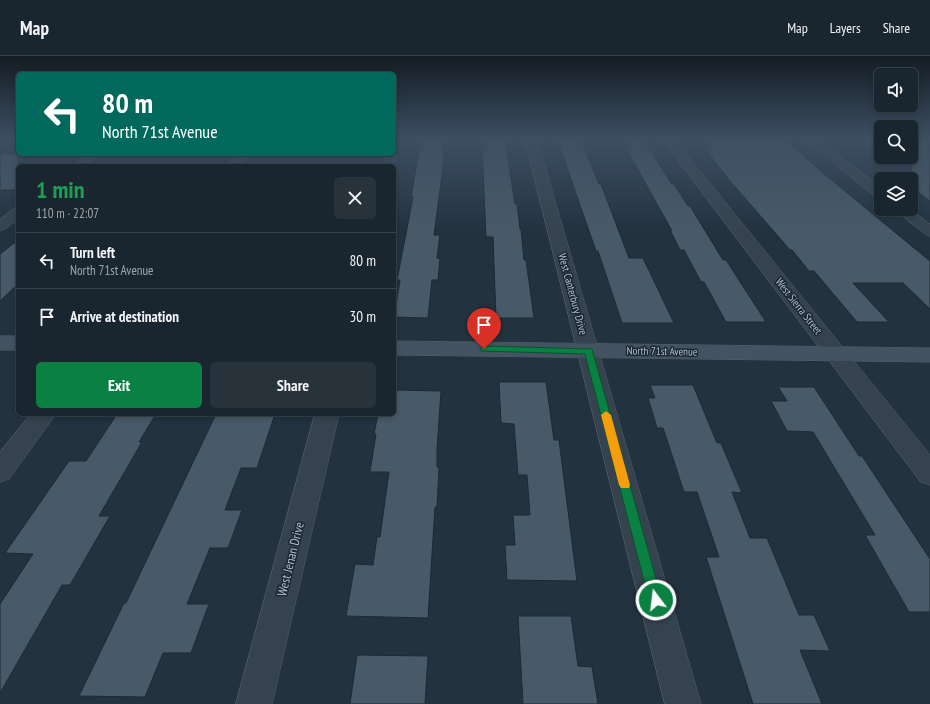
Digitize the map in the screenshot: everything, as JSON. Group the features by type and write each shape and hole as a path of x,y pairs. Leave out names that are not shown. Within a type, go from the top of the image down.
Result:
{"street":[{"name":"West Canterbury Drive","path":"539,169 683,704"},
{"name":"West Sierra Street","path":"692,169 930,474"},
{"path":"849,169 874,189"},
{"path":"0,226 16,214"},
{"path":"910,216 930,231"},
{"path":"0,343 16,343"},
{"name":"North 71st Avenue","path":"396,348 930,355"},
{"path":"0,471 42,416"},
{"name":"West Jenan Drive","path":"254,704 326,416"}],"building":[{"path":"0,169 16,169 16,190 0,190"},
{"path":"416,169 443,169 434,235 440,235 437,258 440,259 438,280 432,280 428,318 396,317 396,305 400,280 397,280 413,197 411,197"},
{"path":"483,169 510,169 515,204 517,204 524,260 526,260 534,318 496,318 493,237 486,237"},
{"path":"568,169 593,169 599,184 601,184 629,258 643,258 674,323 622,323 598,251 596,251"},
{"path":"638,169 662,169 688,206 690,206 723,260 726,260 766,322 726,322 704,282 701,282 684,250 680,250 670,230 672,231"},
{"path":"721,169 819,169 930,261 930,309 903,283 853,283 889,322 857,322 814,271 809,271 792,250 790,250"},
{"path":"911,169 930,169 930,201 918,192 918,172 911,172"},
{"path":"16,242 16,286 0,301 0,254"},
{"path":"499,382 546,382 554,440 559,440 577,581 507,580 505,545 515,545 513,515 530,515 527,475 518,475 514,424 501,423"},
{"path":"650,385 693,385 717,443 721,443 742,493 732,492 750,538 767,538 799,615 814,615 830,651 800,650 822,704 753,704 706,557 719,557 697,492 684,492 663,428 657,428 648,398 655,398"},
{"path":"778,387 814,387 859,456 862,456 930,559 930,612 909,612 865,535 875,535 813,432 787,431 771,401 787,401"},
{"path":"397,390 441,391 437,449 437,467 439,467 437,507 435,507 428,618 346,616 355,564 373,565 377,537 380,537 389,472 370,472 376,434 374,434 378,416 396,416"},
{"path":"116,416 155,416 139,442 142,442 99,516 110,516 70,585 62,585 0,693 0,604 33,554 5,553 69,461 86,461"},
{"path":"215,416 274,416 257,468 241,468 225,510 242,510 228,548 210,548 187,604 209,604 191,653 163,653 145,697 79,696 124,603 126,603"},
{"path":"518,616 571,616 578,666 592,667 598,704 523,704"},
{"path":"357,655 428,656 425,704 350,704"}],"slow traffic":[{"path":"606,415 625,485"}],"route":[{"path":"484,349 589,351 656,600"}]}
